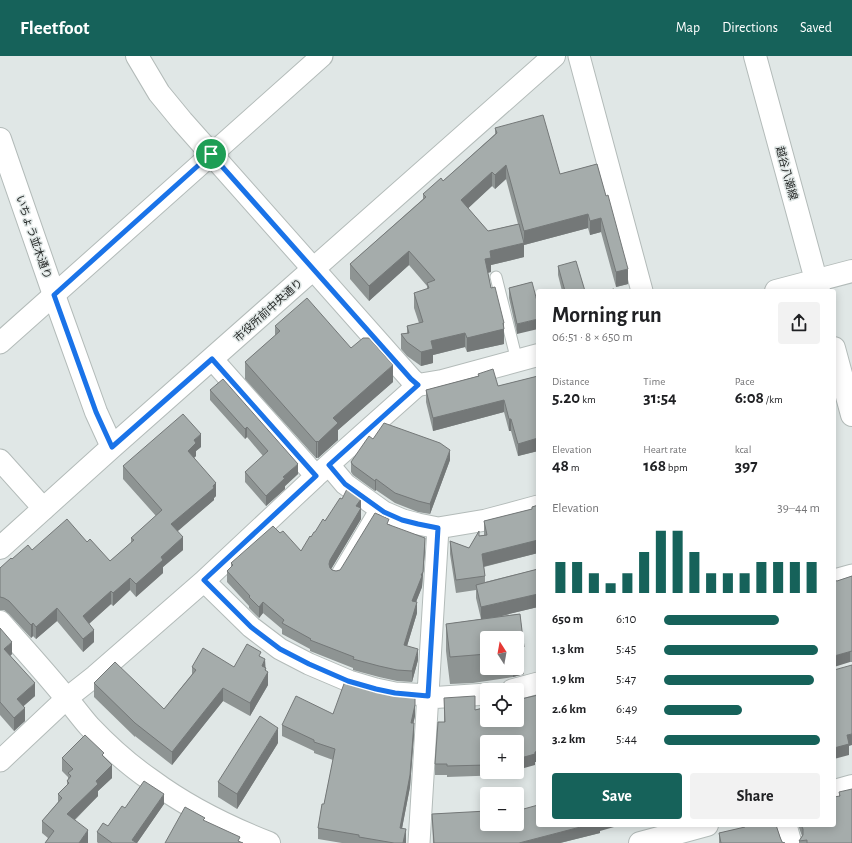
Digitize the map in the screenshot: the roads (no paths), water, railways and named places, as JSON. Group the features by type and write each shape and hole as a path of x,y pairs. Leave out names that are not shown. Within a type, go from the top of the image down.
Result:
{"street":[{"path":"137,56 159,93 182,121 411,379 418,385"},
{"name":"市役所前中央通り","path":"0,548 554,56"},
{"path":"579,56 641,289"},
{"name":"越谷八潮線","path":"755,56 817,286"},
{"path":"0,343 317,57"},
{"name":"いちょう並木通り","path":"0,138 96,412 112,447"},
{"path":"792,289 817,286 852,271"},
{"path":"836,355 852,415"},
{"path":"0,761 67,698 95,676 204,580 322,470 418,385 442,381 536,356"},
{"path":"212,359 322,470 345,484 384,512 402,520 438,528 486,520 536,507"},
{"path":"0,460 44,509"},
{"path":"419,843 438,528"},
{"path":"836,579 852,575"},
{"path":"204,580 251,627 280,649 309,664 348,681 395,693 428,697 480,694"},
{"path":"0,622 67,698 88,725 120,755 150,780 174,796 213,818 245,834 269,843"},
{"path":"524,687 536,684"},
{"path":"836,790 852,786"},
{"path":"640,843 700,827"},
{"path":"787,827 791,843"}],"lane":[{"path":"496,277 517,361"},
{"path":"336,575 377,506"}]}
